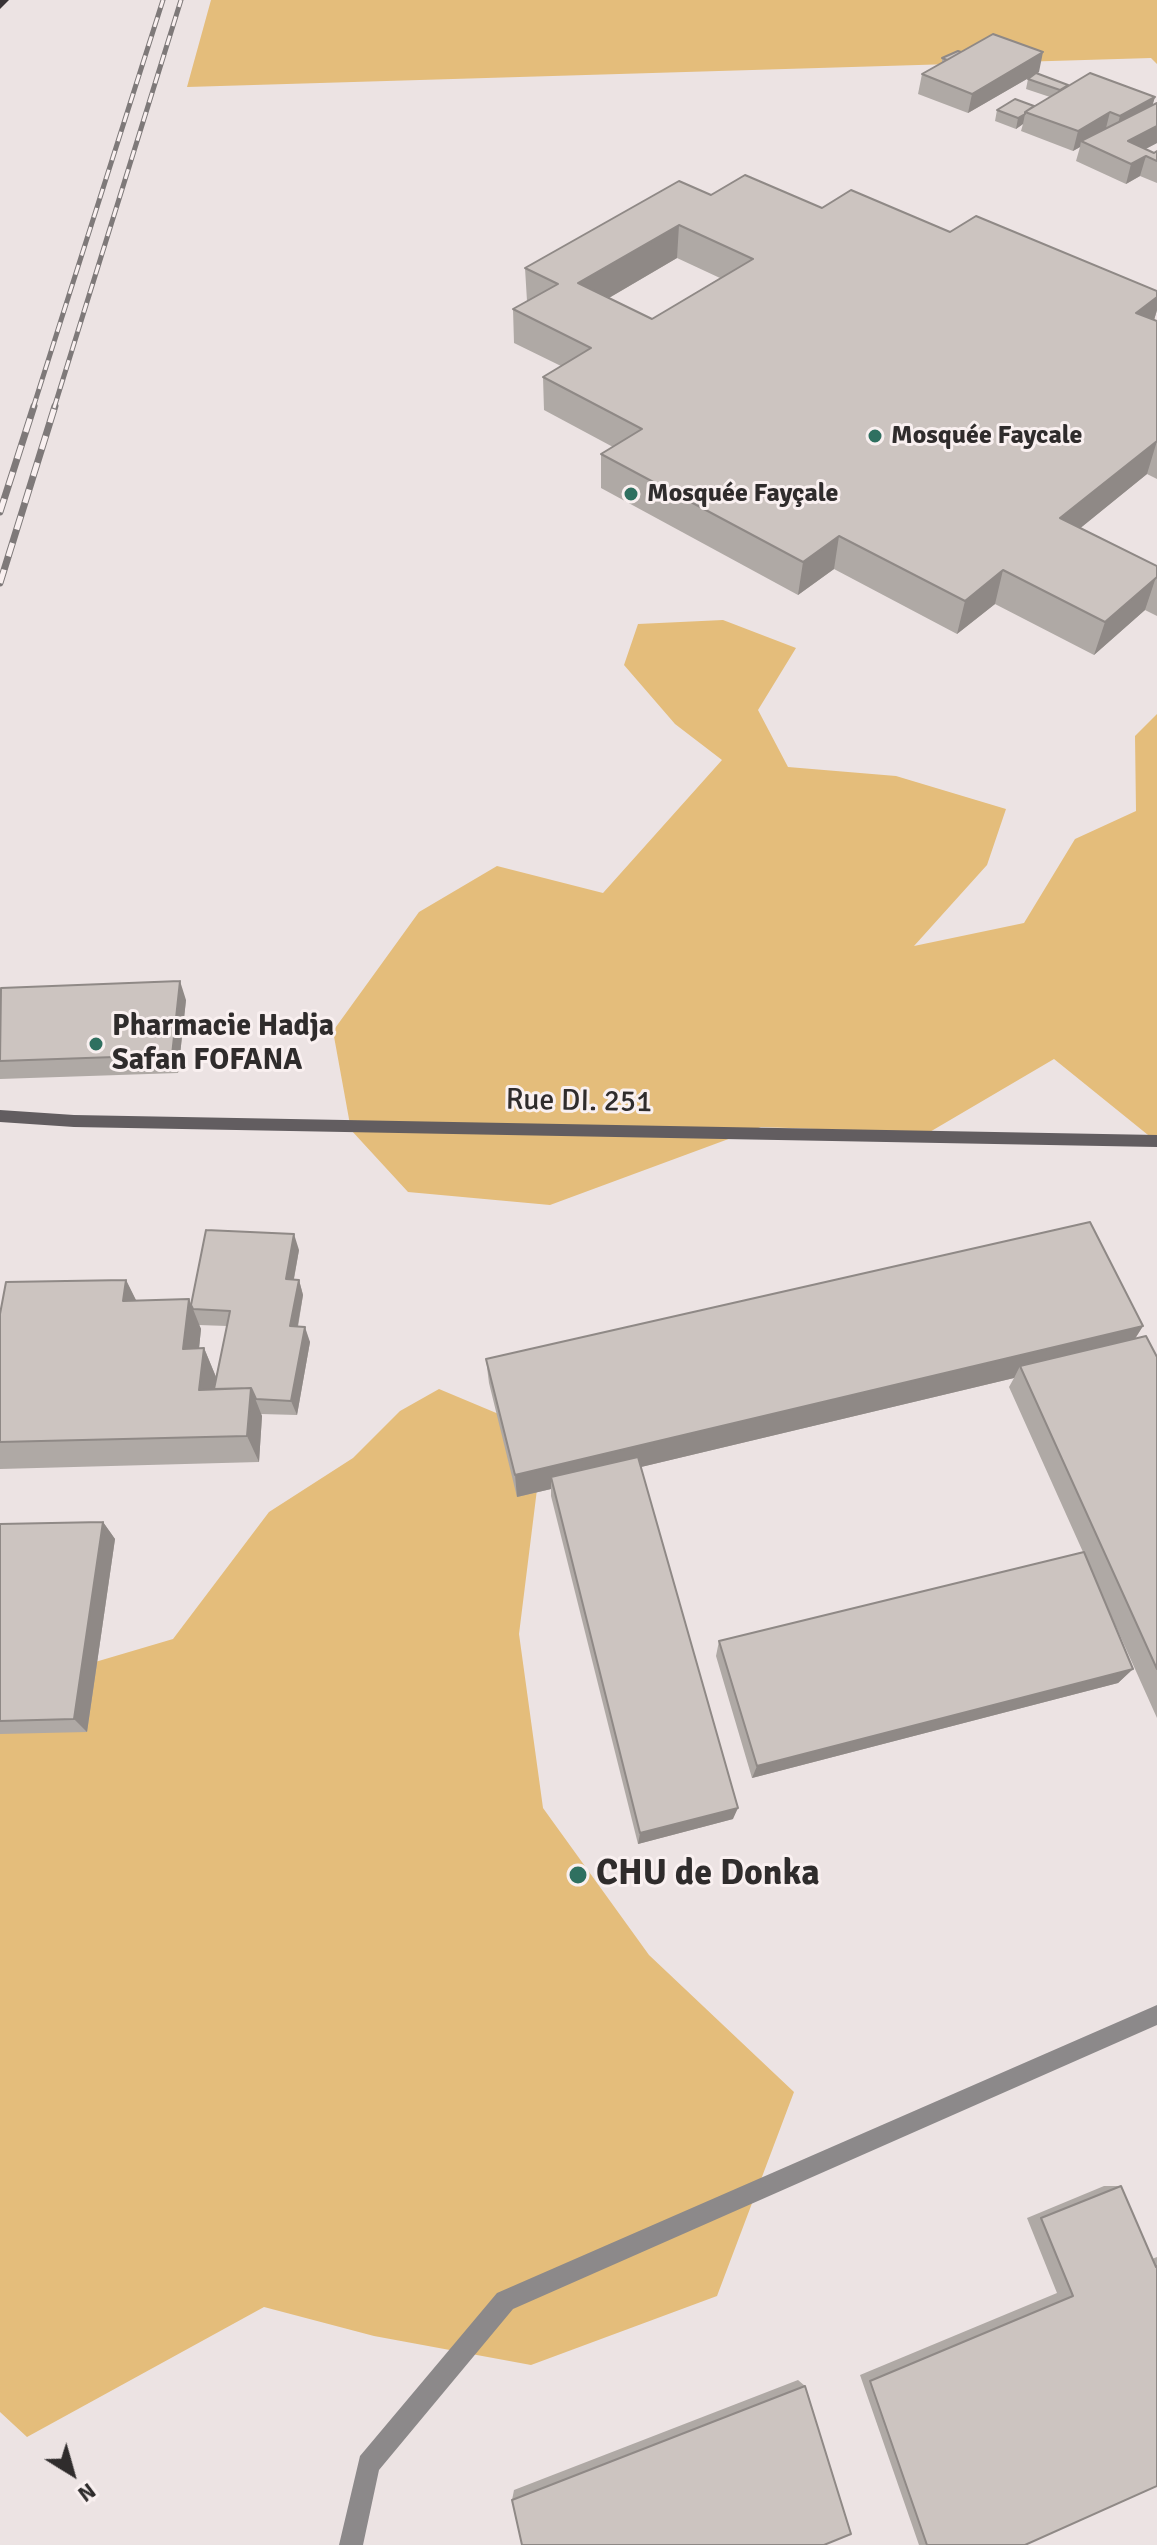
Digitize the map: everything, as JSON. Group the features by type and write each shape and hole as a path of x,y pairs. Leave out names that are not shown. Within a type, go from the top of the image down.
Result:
{"highway":[{"path":"0,6 3,0"}],"main road":[{"name":"Rue DI. 251","path":"0,1116 74,1121 1157,1141"}],"lane":[{"path":"351,2545 368,2464 505,2301 1157,2015"}],"shaded area":[{"path":"211,0 1157,0 1157,64 1151,58 187,87"},
{"path":"723,620 796,648 758,710 788,767 896,776 1006,809 987,865 914,946 1024,923 1075,839 1136,811 1135,736 1157,714 1157,1138 1153,1139 1054,1059 928,1133 761,1127 550,1205 408,1192 351,1130 333,1031 419,912 497,866 603,893 722,760 675,724 624,665 638,624"},
{"path":"439,1389 544,1433 519,1634 543,1808 649,1955 794,2092 717,2296 531,2365 374,2336 264,2307 27,2437 0,2412 0,1694 14,1686 173,1639 269,1512 353,1458 400,1411"}],"building":[{"path":"993,34 1043,52 972,94 922,74"},
{"path":"961,52 947,60 942,58"},
{"path":"1036,73 1068,85 1060,90 1028,79"},
{"path":"1090,73 1155,97 1120,116 1110,112 1078,131 1025,112"},
{"path":"1015,99 1034,106 1018,118 997,110"},
{"path":"1157,103 1157,126 1128,141 1154,153 1157,151 1157,161 1146,156 1131,164 1081,141"},
{"name":"Mosquée Faycale","path":"745,175 822,208 851,190 950,232 976,216 1157,291 1157,297 1136,313 1157,321 1157,441 1060,518 1157,566 1157,577 1105,622 1003,570 965,601 839,536 803,562 601,454 642,429 543,377 591,348 513,309 558,284 525,268 679,181 711,195","holes":["679,225 753,259 652,319 578,283"]},
{"path":"180,981 172,1055 0,1061 1,988"},
{"path":"1090,1222 1143,1326 515,1475 486,1359"},
{"path":"206,1230 294,1234 286,1279 299,1280 290,1326 305,1327 291,1401 256,1399 251,1388 214,1389 230,1311 193,1309 191,1305"},
{"path":"126,1280 123,1301 189,1299 183,1349 204,1348 199,1390 251,1388 247,1436 0,1442 0,1314 6,1282"},
{"path":"1146,1336 1157,1357 1157,1669 1020,1366"},
{"path":"638,1457 738,1808 640,1833 551,1477"},
{"path":"103,1522 74,1719 0,1721 0,1524"},
{"path":"1084,1552 1133,1669 757,1766 719,1641"},
{"path":"1121,2186 1157,2266 1157,2486 1025,2545 927,2545 870,2381 1073,2296 1041,2218"},
{"path":"805,2386 851,2534 824,2545 522,2545 512,2500"}],"railway":[{"path":"33,408 163,0"},
{"path":"54,408 181,0"},
{"path":"0,512 34,406"},
{"path":"0,583 55,406"}],"place":[{"name":"Mosquée Faycale","path":"875,436"},
{"name":"Mosquée Fayçale","path":"631,494"},
{"name":"Pharmacie Hadja Safan FOFANA","path":"96,1044"},
{"name":"CHU de Donka","path":"578,1875"}]}
